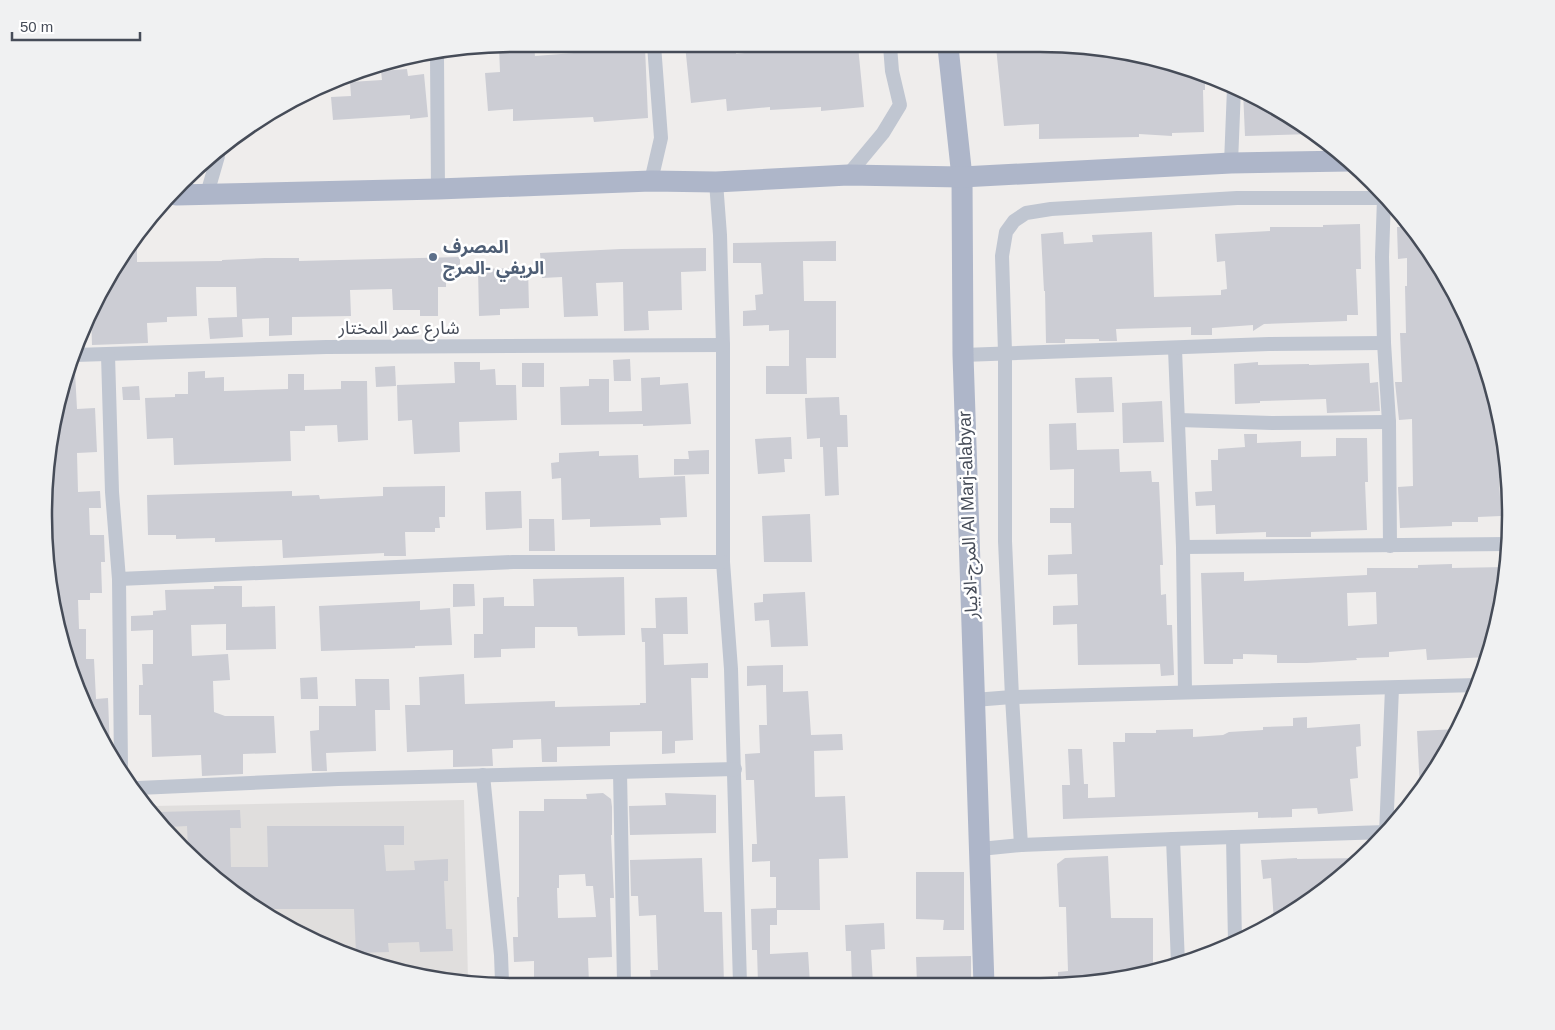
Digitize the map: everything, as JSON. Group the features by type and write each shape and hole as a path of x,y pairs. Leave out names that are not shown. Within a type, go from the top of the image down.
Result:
{"main road":[{"name":"المرج-الابيار Al Marj-alabyar","path":"949,52 962,177 963,355 984,978"},
{"path":"181,195 438,190 651,181 716,182 848,175 962,177 1231,164 1338,161"}],"street":[{"path":"651,181 661,138 655,52"},
{"path":"848,175 882,133 900,104 892,70 890,52"},
{"path":"436,59 438,190"},
{"path":"1231,164 1234,95"},
{"path":"207,194 216,162"},
{"path":"716,182 720,235 723,345 723,562 731,669 740,978"},
{"path":"1021,845 1012,697 1006,541 1005,352 1002,256 1006,232 1014,222 1026,213 1051,209 1237,198 1377,198"},
{"path":"1385,206 1382,257 1384,343 1389,422 1390,546"},
{"path":"963,355 1005,352 1175,349 1269,344 1384,343"},
{"name":"شارع عمر المختار","path":"81,355 326,347 723,345"},
{"path":"1175,349 1183,547 1185,692"},
{"path":"108,355 112,492 119,579 121,757"},
{"path":"1179,420 1272,423 1389,422"},
{"path":"1183,547 1502,544"},
{"path":"119,579 503,562 723,562"},
{"path":"974,700 1012,697 1470,685"},
{"path":"1386,822 1392,688"},
{"path":"141,788 338,779 735,769"},
{"path":"620,772 624,978"},
{"path":"482,775 502,978"},
{"path":"980,849 1021,845 1375,833"},
{"path":"1233,837 1235,934"},
{"path":"1173,839 1178,957"}],"shaded area":[{"path":"464,800 468,975 425,969 366,953 310,930 284,916 258,900 210,863 155,806"}],"building":[{"path":"535,52 535,56 587,52 645,52 648,118 594,122 593,117 513,121 513,109 488,111 485,73 500,72 499,53"},
{"path":"686,52 736,52 736,54 754,52 859,52 864,107 821,111 821,107 770,110 770,107 727,111 726,99 691,103"},
{"path":"997,52 1070,53 1100,56 1160,68 1205,83 1205,90 1203,90 1204,132 1172,133 1172,136 1139,134 1139,137 1039,139 1039,124 1004,126"},
{"path":"407,69 408,76 424,74 428,117 410,119 410,115 333,120 331,97 351,96 350,83 382,80 381,72"},
{"path":"1243,99 1303,134 1245,136"},
{"path":"1360,224 1361,269 1356,269 1358,315 1347,315 1347,321 1264,324 1253,331 1253,325 1212,328 1212,335 1191,335 1191,327 1116,329 1117,341 1065,339 1065,343 1046,343 1041,234 1063,232 1064,244 1093,242 1092,235 1152,232 1154,297 1221,295 1221,290 1227,289 1225,261 1217,262 1215,234 1270,231 1270,227 1323,227 1323,225"},
{"path":"1397,227 1402,227 1441,284 1467,338 1487,395 1494,425 1501,478 1499,478 1501,516 1478,517 1478,522 1452,522 1452,526 1400,528 1398,487 1413,486 1412,419 1399,420 1395,382 1402,382 1400,333 1406,333 1405,286 1407,286 1407,258 1398,259"},
{"path":"836,241 836,261 803,261 804,301 836,301 836,358 806,358 807,394 766,394 766,366 789,366 789,330 769,331 769,325 743,326 743,311 756,310 755,295 763,294 761,263 733,263 733,243"},
{"path":"137,248 137,262 222,261 265,258 299,258 299,261 460,257 460,278 446,278 446,287 438,287 438,316 420,316 420,310 393,310 392,289 350,290 351,316 292,317 292,335 269,336 269,318 242,319 243,337 210,339 208,318 237,317 236,287 196,287 197,316 167,317 167,322 147,323 148,343 92,345 92,330 100,310"},
{"path":"706,248 706,271 681,272 682,310 648,311 649,330 624,331 623,282 596,283 598,316 564,317 562,277 542,278 540,253 621,249"},
{"path":"528,268 529,308 500,309 500,315 479,316 478,269"},
{"path":"630,359 631,381 614,381 613,360"},
{"path":"454,362 480,362 480,370 495,369 496,385 516,385 517,420 459,422 460,452 414,454 412,420 398,421 397,385 455,383"},
{"path":"1258,362 1258,365 1369,363 1370,383 1378,382 1380,411 1327,413 1326,399 1260,401 1260,403 1235,404 1234,364"},
{"path":"522,363 544,363 544,387 522,387"},
{"path":"395,366 396,386 376,387 375,367"},
{"path":"205,371 205,378 224,377 224,391 288,389 288,374 304,374 304,390 341,389 341,381 367,381 368,440 338,442 337,425 305,426 305,431 290,431 291,461 174,465 173,438 147,439 145,398 175,397 175,394 188,394 188,372"},
{"path":"75,372 77,409 95,408 97,452 77,453 78,492 100,491 101,508 89,508 90,535 104,535 105,562 101,562 102,593 90,593 90,600 78,600 79,629 86,629 86,659 94,659 96,699 108,698 109,738 88,692 68,635 56,575 53,545 53,485 56,455 61,425"},
{"path":"660,377 660,385 688,383 691,424 643,426 643,424 561,425 560,387 589,386 589,379 609,379 609,412 642,411 641,378"},
{"path":"1112,377 1114,412 1077,413 1075,378"},
{"path":"139,386 140,400 123,400 122,387"},
{"path":"839,397 840,415 847,415 848,447 837,447 839,495 825,496 823,447 820,447 820,438 807,439 805,398"},
{"path":"1162,401 1164,442 1123,443 1122,403"},
{"path":"1076,423 1077,450 1119,449 1120,472 1151,471 1152,482 1159,482 1163,565 1160,565 1161,595 1166,594 1167,625 1172,625 1174,675 1161,676 1160,664 1078,665 1077,624 1053,625 1053,606 1078,605 1077,574 1048,575 1048,555 1072,554 1071,523 1050,523 1050,508 1074,508 1074,469 1050,470 1049,424"},
{"path":"1244,434 1257,434 1257,443 1301,441 1301,457 1336,456 1336,438 1367,438 1368,482 1365,482 1367,530 1311,532 1311,537 1266,537 1266,532 1216,534 1215,505 1196,506 1195,492 1212,491 1211,460 1218,460 1218,449 1245,447"},
{"path":"791,437 792,459 784,459 785,472 758,474 755,439"},
{"path":"709,450 709,474 674,475 674,459 689,459 688,451"},
{"path":"599,451 599,456 638,455 639,478 685,476 687,517 660,518 661,525 590,527 590,519 562,520 561,478 552,479 551,463 559,462 559,453"},
{"path":"445,486 445,517 439,517 440,528 435,528 435,532 405,532 406,556 384,556 384,553 283,558 282,540 215,542 215,538 176,539 176,535 148,535 147,495 292,491 292,496 319,495 320,499 383,496 383,487"},
{"path":"521,491 522,528 486,530 485,492"},
{"path":"810,514 812,562 764,562 762,516"},
{"path":"529,519 554,519 555,551 529,551"},
{"path":"1452,564 1452,568 1500,567 1494,605 1480,657 1427,660 1426,649 1389,652 1389,657 1307,663 1277,663 1277,655 1243,654 1243,659 1233,659 1233,664 1204,664 1201,573 1244,572 1244,581 1367,575 1367,568 1418,568 1418,565","holes":["1376,592 1377,624 1348,626 1347,593"]},
{"path":"624,577 625,635 578,636 577,627 535,627 535,648 501,649 501,657 474,658 474,634 483,634 483,598 504,597 504,606 534,606 533,579"},
{"path":"453,584 474,584 475,606 453,607"},
{"path":"214,586 242,586 242,607 275,606 276,649 226,650 226,624 191,625 192,656 228,654 230,680 213,681 214,712 225,716 274,716 276,753 243,754 243,774 202,776 201,755 152,757 151,715 139,715 139,685 143,685 142,664 153,664 153,630 131,631 131,616 153,615 153,611 166,610 165,590 214,589"},
{"path":"805,592 808,646 771,647 769,620 755,621 754,603 763,602 763,594"},
{"path":"687,597 688,634 663,634 664,665 708,663 708,678 691,678 693,740 675,741 675,753 662,754 662,731 610,732 610,746 557,747 557,762 542,762 541,739 513,740 513,748 492,749 493,766 453,767 453,750 407,752 405,705 420,705 419,677 464,674 465,704 555,701 555,707 640,705 640,703 646,703 645,642 642,642 641,628 656,628 655,598"},
{"path":"420,601 420,610 450,608 452,645 321,651 319,606"},
{"path":"783,665 783,692 808,691 811,735 842,734 843,750 814,751 815,797 845,796 848,858 819,859 820,910 777,910 777,925 770,925 770,954 808,952 810,978 758,978 757,950 752,950 751,909 776,908 776,877 770,877 770,861 752,862 752,844 757,844 754,780 746,780 745,754 760,753 759,725 767,725 766,685 747,686 747,666"},
{"path":"317,677 318,699 301,699 300,678"},
{"path":"355,679 389,679 390,710 375,710 376,751 326,753 327,771 312,771 310,731 319,730 319,706 356,706"},
{"path":"1307,717 1307,728 1360,724 1361,746 1356,747 1358,778 1350,779 1353,811 1318,814 1317,808 1292,809 1292,817 1258,818 1258,812 1063,819 1062,785 1070,785 1068,749 1082,749 1084,784 1088,784 1088,798 1115,797 1113,742 1125,742 1125,733 1156,733 1156,730 1193,729 1193,737 1223,735 1229,732 1263,730 1263,727 1293,726 1293,718"},
{"path":"1450,729 1419,780 1417,731"},
{"path":"603,793 611,799 614,898 610,898 612,957 588,958 589,978 534,978 534,961 514,962 513,937 518,937 519,811 544,811 544,799 587,799 586,794","holes":["585,874 586,886 593,886 596,917 558,918 557,888 559,888 559,875"]},
{"path":"665,793 716,795 716,833 630,835 629,806 666,805"},
{"path":"240,810 241,828 230,828 231,867 268,867 267,826 404,826 404,845 384,845 386,871 415,870 414,861 448,859 448,881 444,881 446,929 452,929 453,951 420,952 419,942 388,943 389,952 365,953 356,949 354,909 273,909 233,882 188,842 187,826 173,827 160,812"},
{"path":"1108,856 1111,918 1153,918 1153,964 1100,974 1058,977 1058,972 1068,971 1066,907 1059,907 1057,864 1065,858"},
{"path":"702,858 704,912 722,912 724,978 651,978 650,970 658,970 656,915 639,916 638,896 631,896 630,860"},
{"path":"1350,858 1322,882 1273,914 1271,878 1263,879 1261,860"},
{"path":"916,872 964,872 964,930 943,930 944,920 916,919"},
{"path":"884,923 885,949 871,950 873,978 852,978 851,951 846,951 845,925"},
{"path":"971,956 971,978 917,978 916,957"}],"place":[{"name":"المصرف الريفي -المرج","path":"433,257"}]}
